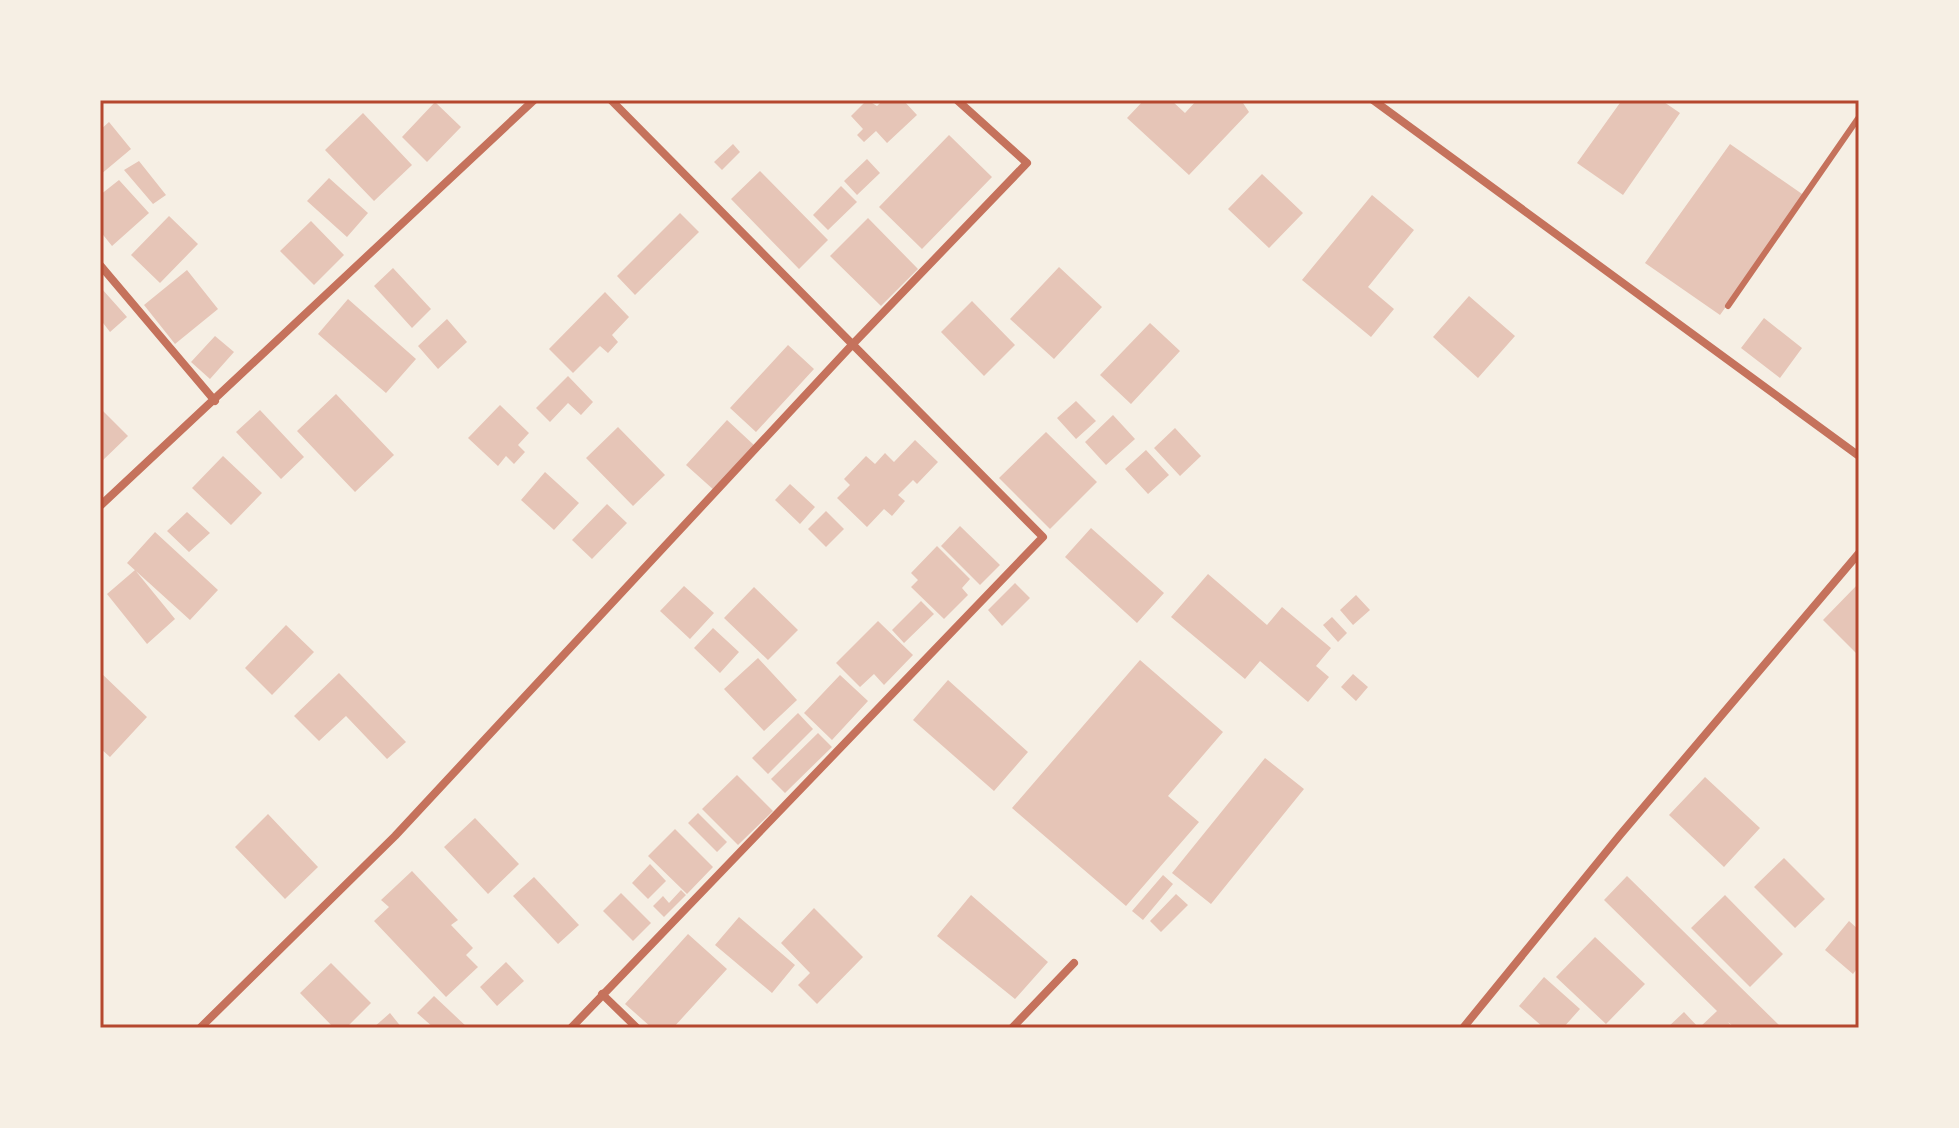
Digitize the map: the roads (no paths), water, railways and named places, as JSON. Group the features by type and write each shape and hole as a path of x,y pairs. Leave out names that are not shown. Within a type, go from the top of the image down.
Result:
{"street":[{"path":"100,506 534,100"},
{"path":"571,1028 1043,537 611,100"},
{"path":"200,1028 395,836 851,346 1027,163 957,100"},
{"path":"1373,100 1859,456"},
{"path":"100,265 215,401"},
{"path":"1463,1028 1620,835 1859,553"},
{"path":"1012,1028 1074,963"},
{"path":"602,994 637,1028"}],"lane":[{"path":"1728,306 1859,117"}]}
